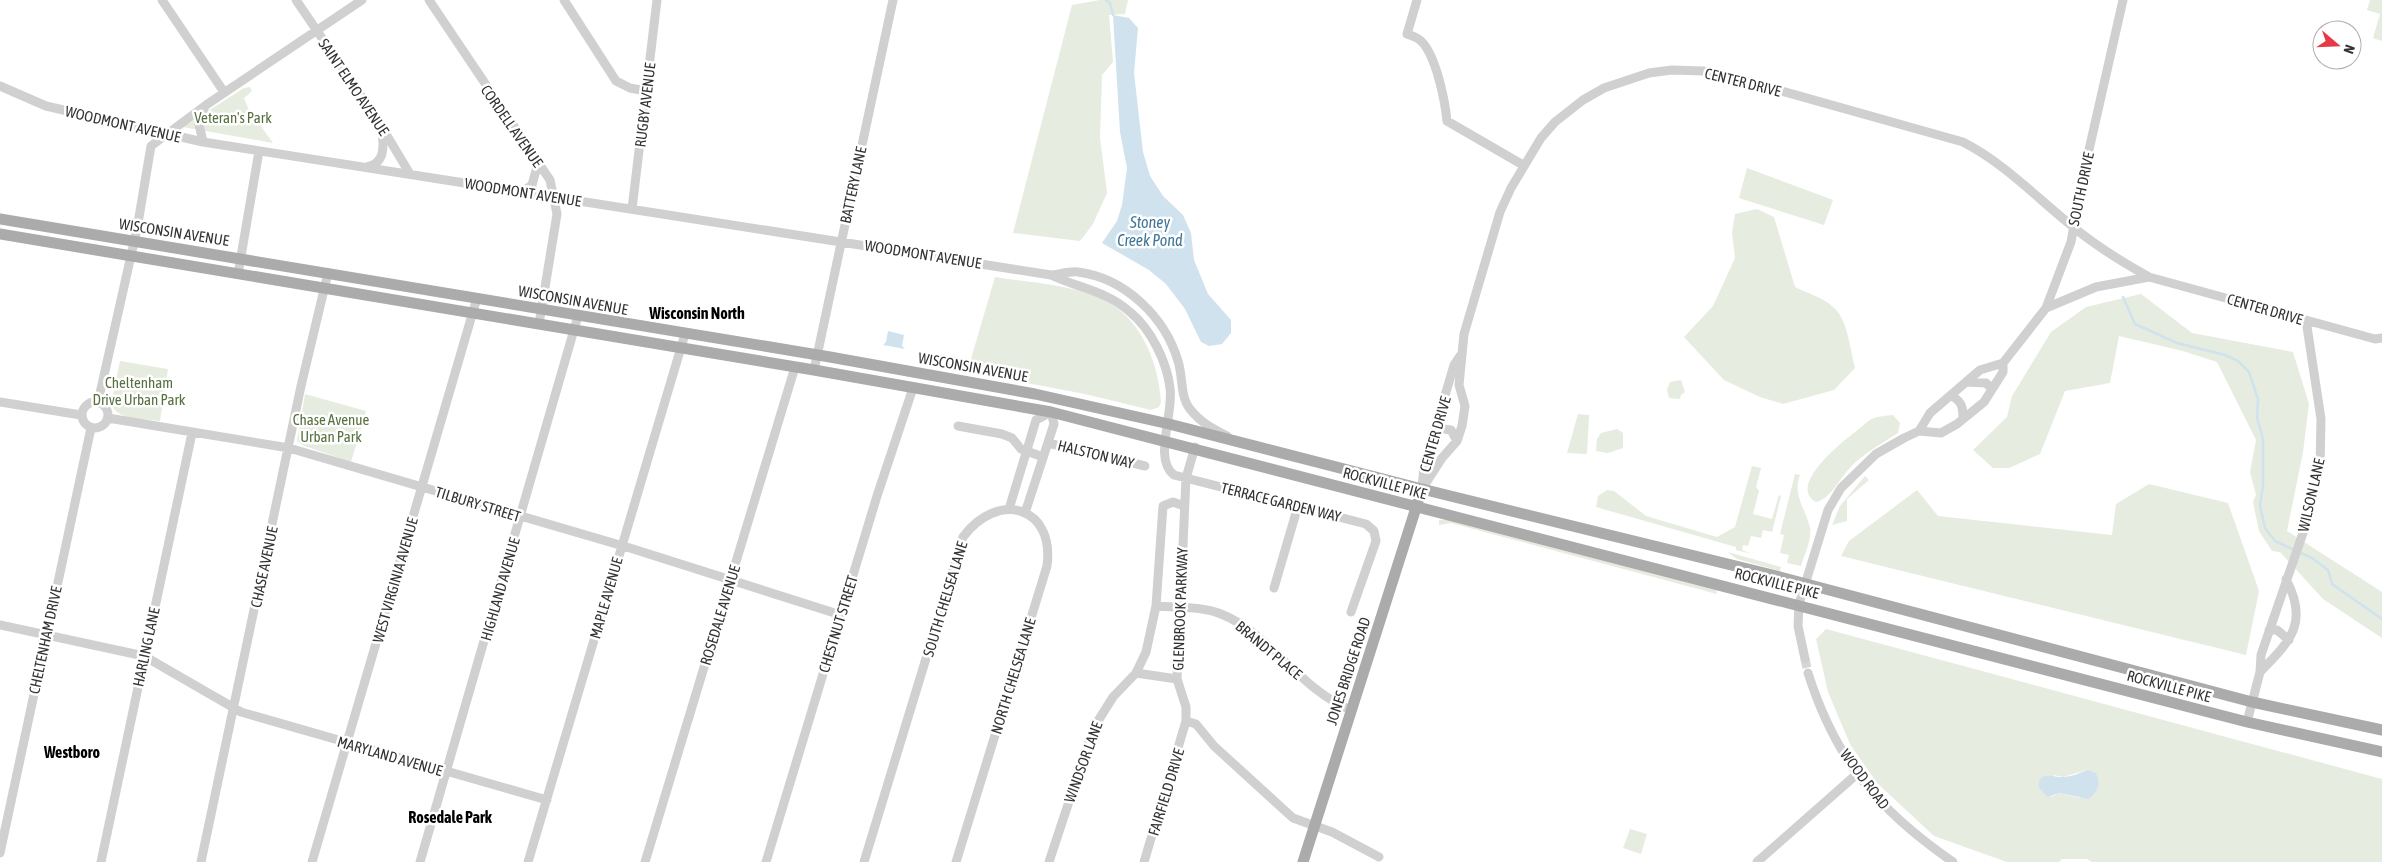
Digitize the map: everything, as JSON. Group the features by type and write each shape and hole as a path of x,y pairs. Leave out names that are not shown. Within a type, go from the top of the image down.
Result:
{"main road":[{"name":"WISCONSIN AVENUE","path":"0,218 917,372 1054,398 1169,424"},
{"name":"WISCONSIN AVENUE","path":"0,234 814,370 1051,412 1166,440"},
{"path":"913,388 917,372"},
{"path":"1051,412 1054,398"},
{"name":"ROCKVILLE PIKE","path":"1169,424 1422,489 1804,583 2252,702 2382,730"},
{"name":"ROCKVILLE PIKE","path":"1166,440 2247,722 2382,752"},
{"name":"JONES BRIDGE ROAD","path":"1303,862 1422,489"}],"street":[{"path":"162,0 224,92"},
{"name":"SAINT ELMO AVENUE","path":"296,0 381,126 410,174"},
{"path":"98,402 134,241 152,146 206,104 362,0"},
{"name":"CORDELL AVENUE","path":"429,0 550,180 557,214 539,324"},
{"path":"564,0 616,81 630,88 646,91"},
{"name":"RUGBY AVENUE","path":"632,209 657,0"},
{"name":"BATTERY LANE","path":"814,370 893,0"},
{"path":"1417,0 1407,34 1421,41 1428,50 1445,98 1447,121 1524,165"},
{"name":"SOUTH DRIVE","path":"1799,604 1828,510 1841,488 1876,454 1919,431 1930,414 1980,370 2002,363 2046,308 2065,260 2123,0"},
{"name":"CENTER DRIVE","path":"1422,489 1442,458 1457,441 1462,426 1464,406 1459,385 1462,368 1460,356 1467,323 1500,212 1524,165 1541,138 1555,122 1583,100 1604,88 1649,73 1672,70 1703,71 1721,74 1963,142 1995,160 2073,227 2119,260 2149,277 2376,339 2382,338"},
{"name":"WOODMONT AVENUE","path":"0,86 46,106 202,142 1051,274 1110,297 1131,312 1145,327 1168,375 1171,401 1166,440"},
{"path":"202,142 198,124 206,104"},
{"path":"365,167 378,161 384,152 381,126"},
{"path":"238,274 259,151"},
{"path":"522,192 532,185 537,175 538,164"},
{"name":"WOODMONT AVENUE","path":"1051,274 1075,271 1086,273 1122,288 1138,300 1152,313 1170,340 1179,365 1189,408 1204,423 1236,442"},
{"name":"CHASE AVENUE","path":"201,862 323,289 328,273"},
{"name":"CENTER DRIVE","path":"2046,308 2096,287 2149,277"},
{"name":"WEST VIRGINIA AVENUE","path":"312,862 476,298"},
{"name":"HIGHLAND AVENUE","path":"420,862 578,316"},
{"name":"WILSON LANE","path":"2247,722 2260,672 2261,655 2300,542 2320,467 2321,419 2306,320"},
{"name":"MAPLE AVENUE","path":"528,862 620,546 685,334"},
{"name":"CENTER DRIVE","path":"1422,489 1424,467 1454,365 1460,356"},
{"name":"SOUTH DRIVE","path":"1919,431 1941,433 1984,402 2003,372 2002,363"},
{"name":"ROSEDALE AVENUE","path":"645,862 795,367"},
{"path":"1967,382 1986,383 1992,389"},
{"name":"CHESTNUT STREET","path":"766,862 877,496 913,388"},
{"path":"1952,396 1960,401 1963,408 1963,418"},
{"path":"1444,403 1453,401 1464,406"},
{"path":"0,402 81,415"},
{"path":"98,402 108,410 108,418 101,427 92,428 83,421 81,415 88,404 98,402"},
{"path":"1009,508 1036,420 1051,412 1054,424 1025,513"},
{"name":"TILBURY STREET","path":"108,418 289,448 422,486 521,518 620,546 841,614"},
{"path":"958,426 1002,434 1012,438 1018,447 1043,457"},
{"name":"CHELTENHAM DRIVE","path":"0,853 92,428"},
{"path":"1435,433 1444,429 1451,430 1457,441"},
{"name":"HARLING LANE","path":"100,862 192,433"},
{"path":"1166,440 1164,458 1168,471 1174,476 1186,478"},
{"name":"HALSTON WAY","path":"1048,443 1144,466"},
{"name":"GLENBROOK PARKWAY","path":"1186,721 1186,707 1177,679 1186,478 1195,447"},
{"name":"TERRACE GARDEN WAY","path":"1186,478 1366,524 1374,532 1376,541 1351,612"},
{"name":"WINDSOR LANE","path":"1049,862 1093,729 1113,697 1136,673 1149,643 1156,606 1163,506 1173,502 1184,506"},
{"path":"1274,588 1298,506"},
{"name":"NORTH CHELSEA LANE","path":"956,862 1047,566 1048,555 1045,536 1036,521 1025,513 1009,508"},
{"name":"SOUTH CHELSEA LANE","path":"864,862 963,537 972,525 986,514 1009,508"},
{"name":"WILSON LANE","path":"2260,672 2288,640 2296,621 2296,601 2286,579"},
{"path":"2277,605 2296,601"},
{"path":"1799,604 1798,626 1805,659"},
{"path":"1156,606 1181,608"},
{"name":"BRANDT PLACE","path":"1181,608 1212,611 1235,620 1323,695 1351,710"},
{"name":"MARYLAND AVENUE","path":"0,625 144,656 233,708 265,721 547,800"},
{"path":"2269,630 2278,630 2288,640"},
{"path":"1136,673 1177,679"},
{"name":"WOOD ROAD","path":"1808,673 1827,725 1857,774 1891,814 1953,862"},
{"path":"1186,721 1196,724 1214,746 1293,818 1332,832 1379,856"},
{"name":"FAIRFIELD DRIVE","path":"1144,862 1186,721"},
{"path":"1757,862 1857,774"}],"green space":[{"path":"1100,0 1128,0 1125,14 1109,15 1113,62 1102,75 1100,138 1107,193 1093,224 1080,241 1013,233 1072,5"},
{"path":"2370,0 2382,0 2382,41 2373,38 2380,14 2367,10"},
{"name":"Veteran's Park","path":"250,87 252,91 244,98 248,108 273,143 183,127 244,88"},
{"path":"1747,168 1833,200 1824,225 1739,198"},
{"path":"1757,209 1774,217 1795,287 1825,301 1838,312 1848,335 1855,368 1834,390 1783,404 1760,397 1724,380 1684,337 1713,306 1735,258 1732,233 1735,214"},
{"path":"995,277 1081,291 1109,302 1122,312 1134,324 1150,353 1159,385 1161,402 1159,407 1151,410 1085,394 984,375 968,369"},
{"path":"2141,294 2192,333 2293,352 2309,404 2303,452 2287,531 2382,592 2382,638 2323,599 2280,552 2272,551 2259,531 2253,502 2256,495 2250,472 2256,440 2217,362 2183,351 2119,336 2110,383 2065,391 2040,454 2009,468 1993,468 1973,450 2007,417 2012,396 2051,332 2086,307"},
{"name":"Cheltenham Drive Urban Park","path":"120,361 168,369 160,421 132,418 114,409 111,404"},
{"path":"1681,380 1685,392 1681,395 1680,399 1669,398 1667,390 1670,382"},
{"name":"Chase Avenue Urban Park","path":"305,394 366,411 351,462 302,445 297,441"},
{"path":"1578,414 1589,415 1587,454 1567,453"},
{"path":"1893,415 1900,423 1898,433 1859,459 1826,497 1816,502 1809,495 1808,486 1819,465 1869,420 1876,417"},
{"path":"1617,429 1623,433 1623,448 1608,453 1596,451 1597,439 1601,433"},
{"path":"1752,466 1761,468 1756,487 1759,491 1753,514 1772,519 1779,495 1781,496 1772,532 1763,530 1761,538 1751,536 1748,546 1743,545 1742,550 1752,554 1736,550 1736,547 1596,507 1598,496 1607,490 1614,491 1646,516 1717,537 1735,527"},
{"path":"1795,474 1800,475 1798,489 1800,502 1810,528 1809,542 1801,566 1787,563 1789,555 1780,553 1784,535 1780,534"},
{"path":"1865,476 1869,480 1847,499 1847,521 1832,525 1840,506"},
{"path":"2149,484 2228,503 2259,591 2246,655 1841,556 1849,541 1917,490 1938,516 2112,535 2116,504"},
{"path":"1439,520 1446,520 1716,590 1717,594 1451,523 1439,525"},
{"path":"1728,552 1781,567 1780,571 1737,559"},
{"path":"1826,629 2382,779 2382,862 2092,862 2087,859 2062,859 2059,862 2007,862 1934,836 1877,783 1850,744 1828,692 1816,639","holes":["2087,770 2080,798 2059,793 2051,797 2054,775 2063,777"]},
{"path":"1630,829 1647,834 1641,854 1623,848"}],"water":[{"name":"Stoney Creek Pond","path":"1113,15 1129,18 1138,28 1134,73 1143,152 1150,176 1163,196 1183,215 1191,233 1194,260 1208,294 1231,320 1231,333 1222,344 1209,346 1201,342 1185,309 1166,284 1149,270 1102,243 1117,221 1122,205 1127,168 1120,132"},
{"path":"888,331 904,335 902,346 905,349 883,345 886,342"},
{"path":"2087,770 2096,773 2098,781 2096,791 2088,799 2059,793 2048,797 2039,788 2040,779 2043,777 2066,777"}],"waterway":[{"path":"1106,0 1110,3 1113,15"},
{"path":"2123,297 2135,324 2177,343 2225,355 2238,361 2249,372 2258,399 2257,418 2263,439 2263,485 2260,506 2265,528 2275,541 2312,558 2328,570 2332,584 2382,619"}],"tunnel":[{"path":"1805,659 1808,673"}],"district":[{"name":"Wisconsin North","path":"697,313"},
{"name":"Westboro","path":"72,752"},
{"name":"Rosedale Park","path":"450,817"}]}
